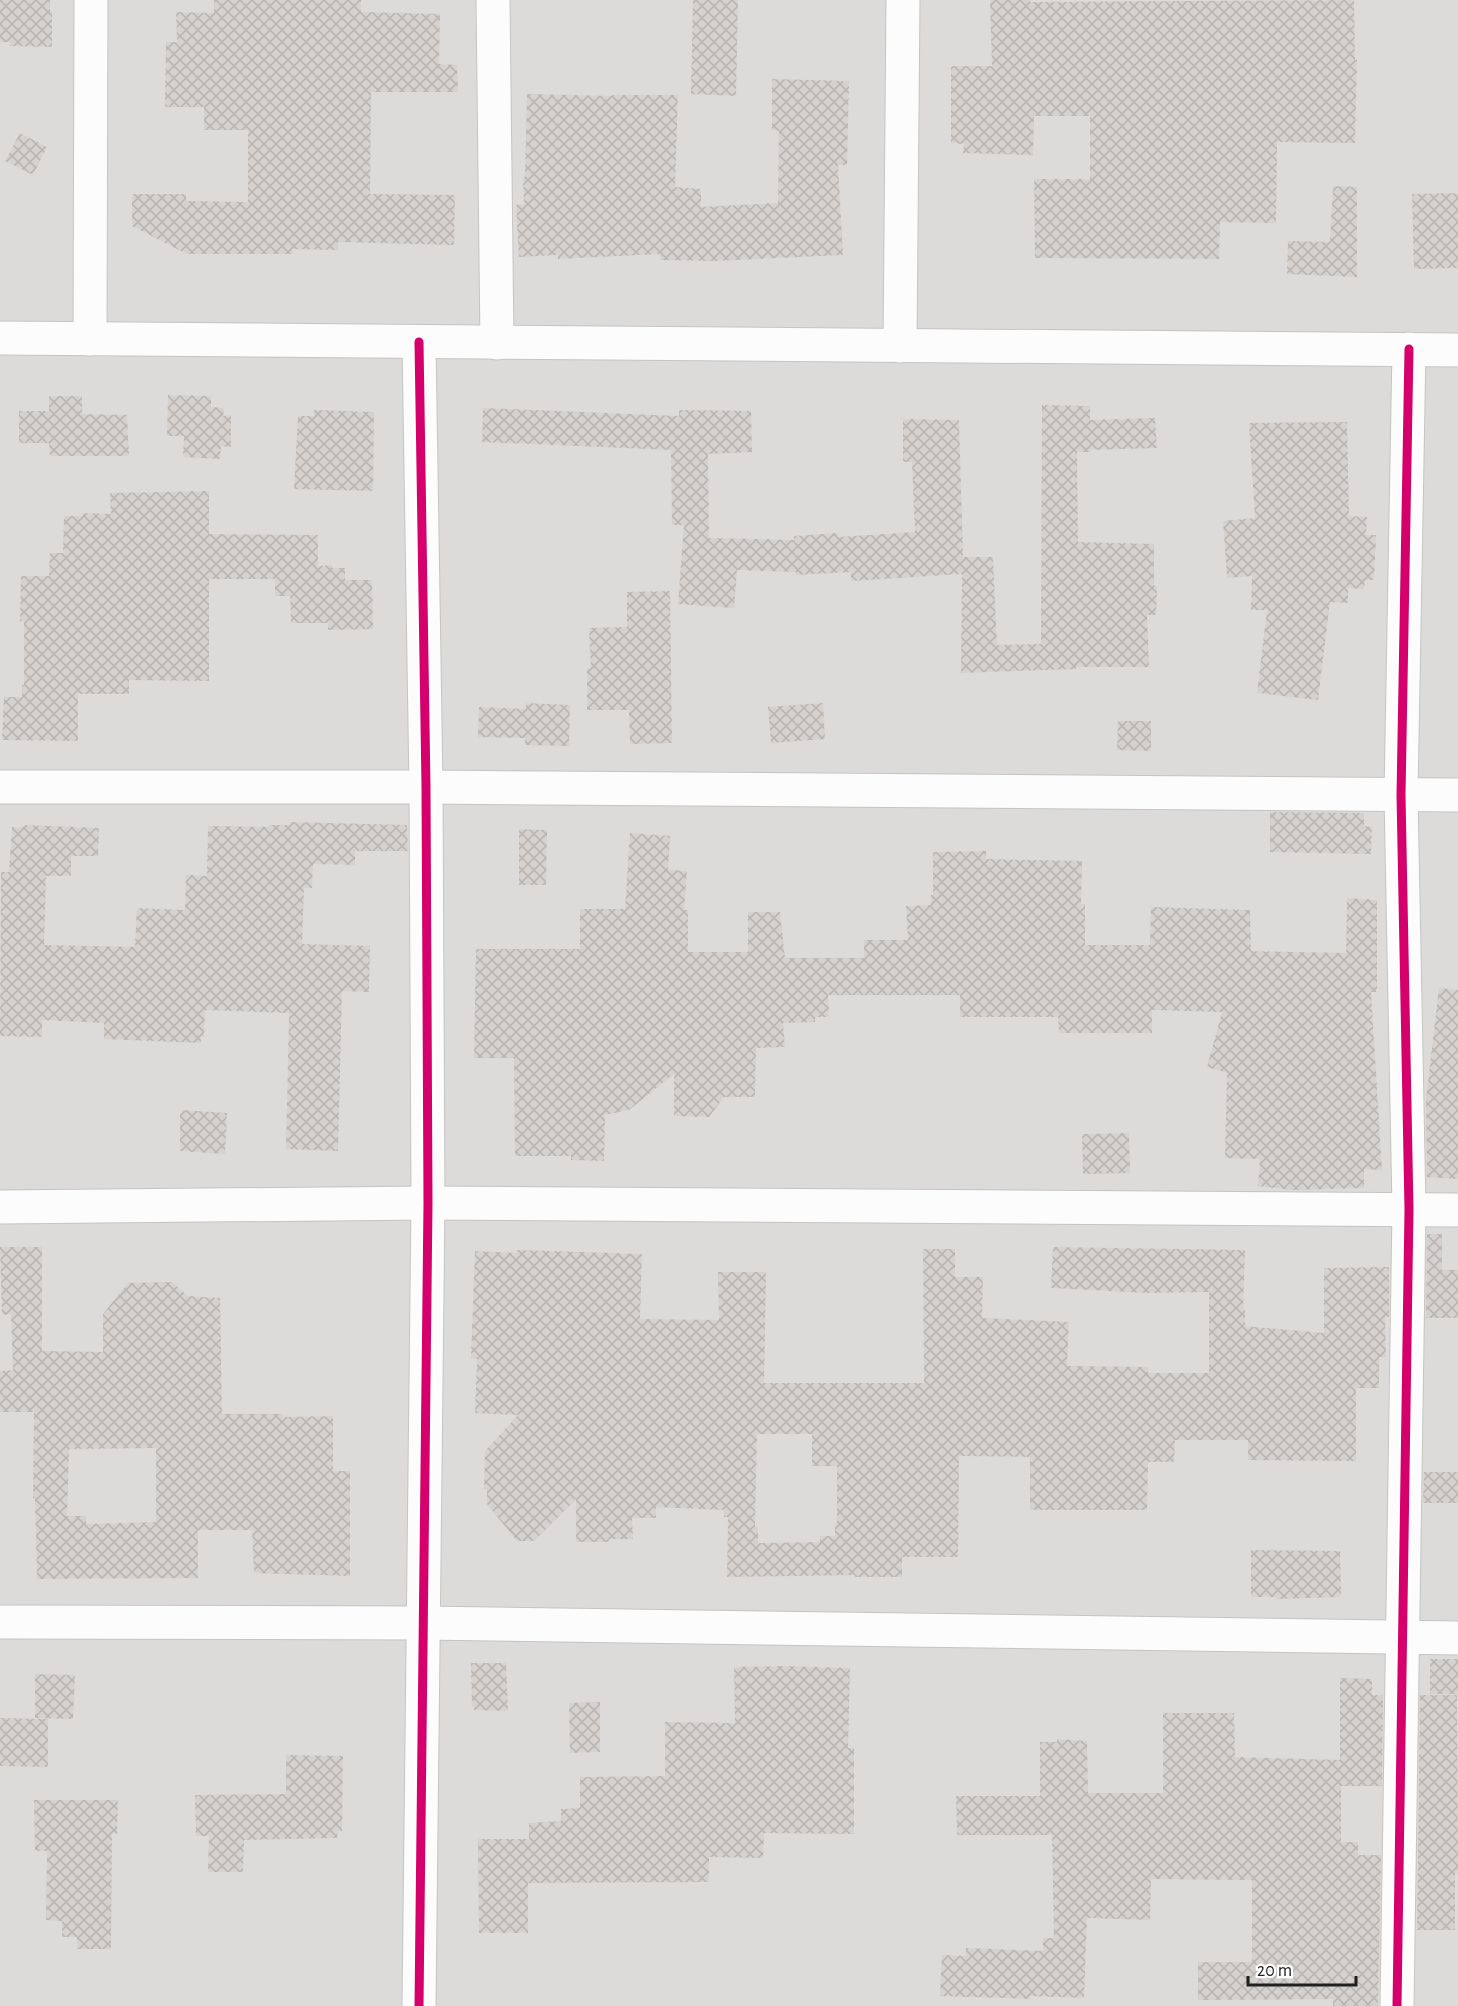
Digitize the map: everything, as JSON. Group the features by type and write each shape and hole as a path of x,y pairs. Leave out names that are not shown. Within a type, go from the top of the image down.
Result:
{"street":[{"path":"90,339 91,0"},
{"path":"493,0 497,343"},
{"path":"900,346 903,0"},
{"path":"0,338 1458,350"},
{"path":"419,342 426,787 428,1203 419,2006"},
{"path":"1397,2006 1409,1209 1401,795 1409,349"},
{"path":"0,787 426,787 1458,795"},
{"path":"0,1207 428,1203 1458,1210"},
{"path":"0,1622 423,1623 1458,1638"}],"shaded area":[{"path":"0,0 1458,0 1458,2006 0,2006"}],"building":[{"path":"0,0 50,0 52,47 10,46 10,42 0,42"},
{"path":"214,0 361,0 361,12 440,14 439,64 457,65 458,92 371,92 370,194 455,195 454,245 338,242 338,250 292,249 293,254 187,254 132,226 132,194 186,194 186,201 248,202 248,130 204,130 204,107 165,107 166,42 177,42 176,12 214,13"},
{"path":"693,0 738,0 736,96 691,94"},
{"path":"990,0 1030,0 1030,2 1354,0 1355,60 1357,60 1355,143 1277,142 1276,223 1220,222 1219,259 1035,258 1034,179 1090,179 1090,116 1034,116 1033,155 963,153 964,144 951,143 951,66 992,66"},
{"path":"772,79 849,81 847,165 838,165 843,255 714,261 660,260 660,254 558,259 558,255 519,257 516,205 524,204 527,94 678,95 675,187 701,189 701,207 778,203 779,131 772,130"},
{"path":"20,133 47,147 33,175 5,161"},
{"path":"1333,186 1357,187 1357,277 1287,274 1288,241 1330,242"},
{"path":"1458,193 1458,268 1414,269 1412,194"},
{"path":"168,395 211,396 211,407 224,408 223,416 231,415 231,447 221,446 220,459 183,457 184,436 167,436"},
{"path":"49,396 82,396 82,414 127,415 129,456 50,456 49,443 19,443 19,411 49,411"},
{"path":"1042,405 1090,406 1090,420 1155,418 1157,448 1077,452 1078,542 1154,544 1154,586 1157,586 1156,615 1147,615 1149,667 1076,667 1076,669 961,673 962,574 851,581 851,572 796,575 796,572 737,570 734,608 678,604 684,525 672,525 671,450 482,442 483,408 679,416 679,410 751,411 752,452 708,454 709,538 794,540 794,536 837,533 838,537 915,532 912,462 903,462 903,419 959,420 963,557 993,557 997,645 1041,644"},
{"path":"314,410 374,412 373,491 294,489 298,416 314,416"},
{"path":"1347,422 1349,516 1367,517 1366,535 1376,535 1374,580 1365,580 1364,589 1348,588 1348,603 1330,602 1318,700 1257,693 1267,610 1251,610 1252,576 1227,578 1223,521 1255,518 1249,423"},
{"path":"209,491 209,534 318,535 318,566 332,565 332,568 345,568 345,580 372,580 373,629 328,630 328,623 291,623 290,596 275,596 275,579 209,579 209,681 129,680 129,694 78,694 78,741 2,740 4,697 22,697 22,685 24,685 24,621 20,621 21,576 49,576 50,553 63,553 64,516 83,516 83,513 111,514 110,493"},
{"path":"670,591 672,743 630,744 629,710 587,710 587,668 591,668 589,628 627,627 627,592"},
{"path":"526,703 570,705 569,746 525,745 525,738 478,737 479,707 526,709"},
{"path":"823,703 825,739 771,743 768,707"},
{"path":"1118,721 1151,721 1151,751 1117,750"},
{"path":"1270,812 1364,813 1364,826 1372,827 1371,854 1270,852"},
{"path":"290,822 407,825 408,851 355,851 355,865 313,864 312,888 304,888 302,944 370,946 369,992 342,991 338,1151 286,1149 289,1013 205,1010 204,1037 201,1037 201,1043 104,1039 104,1023 42,1020 42,1037 0,1036 1,872 9,872 12,827 24,827 24,825 99,828 98,856 71,856 71,876 46,876 44,945 135,947 137,908 185,910 186,875 207,876 208,826 268,827 268,825 290,825"},
{"path":"519,829 547,830 546,885 519,885"},
{"path":"630,833 670,836 668,870 687,871 684,910 688,910 688,952 748,952 748,912 780,912 785,958 864,958 864,940 908,940 906,906 931,905 933,852 986,851 986,859 1082,861 1081,904 1085,905 1085,945 1150,945 1151,907 1250,910 1251,951 1346,953 1347,898 1377,900 1377,988 1376,992 1371,992 1382,1170 1364,1169 1364,1188 1291,1190 1258,1186 1260,1159 1225,1158 1227,1073 1207,1067 1222,1012 1152,1010 1152,1033 1059,1033 1058,1017 960,1017 960,995 828,995 829,1017 815,1017 815,1022 783,1023 785,1047 756,1048 755,1097 724,1097 709,1117 674,1116 674,1074 629,1110 605,1115 604,1161 571,1160 571,1156 515,1156 514,1058 474,1058 476,949 580,949 580,909 625,909"},
{"path":"1439,988 1458,990 1458,1179 1427,1177 1426,1099"},
{"path":"182,1110 227,1113 225,1154 180,1151 180,1113"},
{"path":"1129,1133 1130,1173 1083,1174 1082,1134"},
{"path":"1427,1234 1442,1234 1442,1270 1458,1270 1458,1318 1426,1318"},
{"path":"0,1247 42,1247 42,1351 103,1352 103,1314 128,1283 172,1282 188,1296 220,1298 222,1414 283,1414 283,1417 333,1416 333,1471 350,1471 350,1576 254,1573 252,1530 198,1530 198,1578 37,1579 35,1498 33,1498 34,1412 0,1412 0,1371 13,1370 11,1314 2,1315","holes":["156,1448 156,1522 86,1524 86,1516 67,1516 69,1449"]},
{"path":"1053,1247 1245,1250 1243,1309 1245,1309 1245,1326 1324,1333 1324,1268 1389,1267 1389,1317 1385,1317 1386,1357 1379,1357 1379,1388 1356,1388 1356,1461 1248,1460 1248,1440 1175,1440 1174,1462 1148,1462 1147,1510 1035,1510 1030,1509 1030,1457 959,1456 958,1557 902,1557 902,1577 855,1577 855,1575 727,1577 728,1517 724,1517 724,1510 656,1507 656,1518 632,1518 633,1539 576,1542 576,1499 534,1541 517,1541 487,1504 487,1490 484,1490 485,1451 518,1415 475,1413 477,1359 471,1358 475,1251 642,1254 640,1319 719,1320 718,1272 766,1272 764,1383 924,1383 923,1249 955,1249 955,1277 983,1277 982,1318 1069,1322 1067,1366 1148,1367 1148,1373 1209,1373 1209,1292 1149,1293 1051,1288","holes":["757,1434 812,1434 812,1466 837,1466 835,1536 820,1536 820,1542 758,1543 758,1527 755,1527"]},
{"path":"1424,1472 1458,1472 1458,1503 1423,1503"},
{"path":"1251,1550 1340,1551 1341,1597 1276,1599 1276,1597 1251,1597"},
{"path":"1430,1659 1458,1659 1458,1694 1430,1694"},
{"path":"471,1663 506,1663 508,1711 474,1710 472,1707"},
{"path":"734,1667 850,1668 848,1748 854,1748 854,1834 764,1833 763,1858 709,1857 709,1882 528,1883 528,1933 479,1933 478,1839 529,1839 529,1823 561,1821 561,1809 580,1808 580,1777 665,1776 665,1722 735,1723"},
{"path":"35,1674 75,1675 73,1719 35,1718"},
{"path":"1340,1678 1372,1679 1372,1695 1383,1695 1382,1786 1341,1786 1341,1842 1358,1842 1358,1855 1381,1855 1378,2006 1333,2006 1333,1999 1198,2000 1198,1962 1252,1962 1252,1880 1151,1879 1150,1920 1087,1918 1084,1998 940,1996 942,1955 966,1956 966,1948 1043,1951 1043,1938 1054,1938 1052,1835 957,1835 956,1796 1040,1796 1040,1742 1057,1742 1057,1739 1087,1741 1088,1793 1163,1793 1163,1713 1234,1713 1235,1757 1340,1760"},
{"path":"1420,1695 1457,1695 1458,1873 1455,1873 1455,1930 1417,1930"},
{"path":"600,1702 600,1752 570,1753 569,1703"},
{"path":"0,1718 48,1719 48,1767 0,1766"},
{"path":"286,1755 343,1756 342,1831 338,1831 337,1838 244,1840 243,1872 208,1872 209,1836 196,1836 195,1795 286,1794"},
{"path":"34,1800 118,1800 117,1834 112,1834 111,1949 77,1949 77,1937 62,1937 62,1921 46,1920 47,1851 35,1851"}],"cycle path":[{"path":"419,342 426,787 428,1203 419,2006"},
{"path":"1397,2006 1409,1209 1401,795 1409,349"}]}
